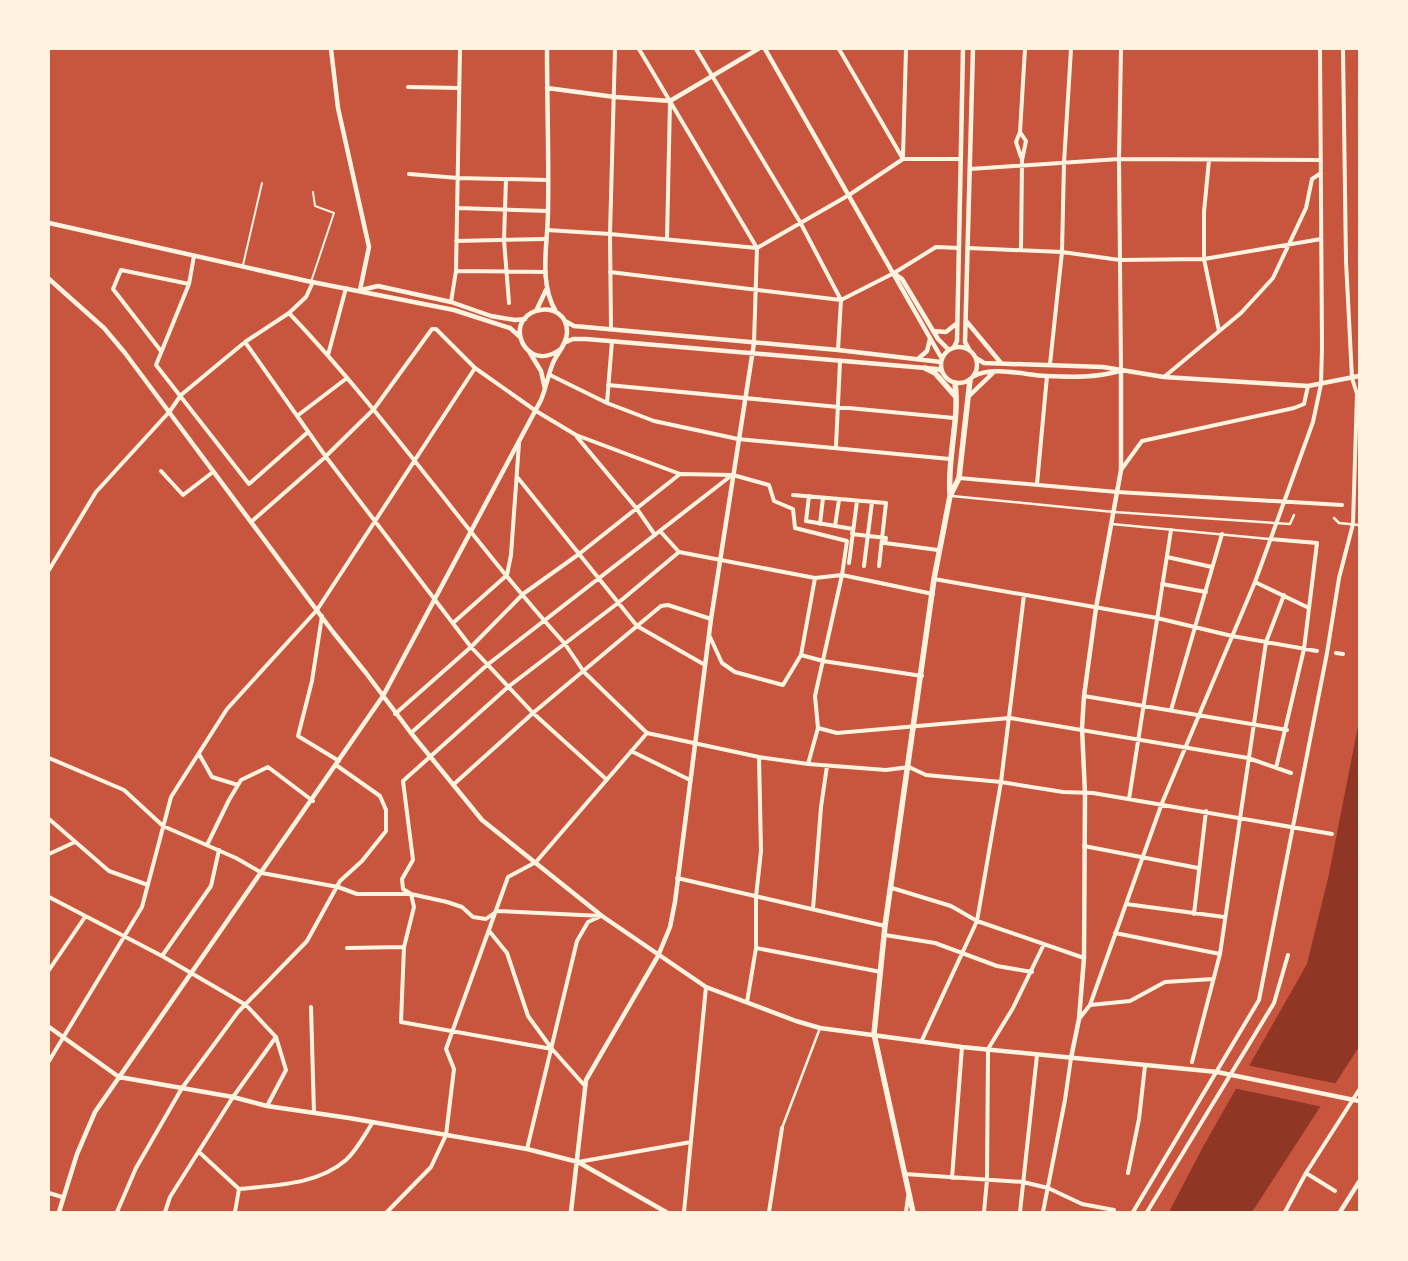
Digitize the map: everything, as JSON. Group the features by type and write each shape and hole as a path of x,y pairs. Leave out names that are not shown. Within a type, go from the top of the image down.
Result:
{"main road":[{"path":"925,368 935,373 956,397"},
{"path":"950,496 959,478 967,399 972,378"},
{"path":"913,1212 874,1034 884,934 915,726 938,550 950,496 950,459 956,397 955,383"}],"street":[{"path":"331,49 338,108 369,247 360,290"},
{"path":"451,302 456,271 460,49"},
{"path":"520,337 520,329 525,319 539,307 546,290 545,239 548,211 546,49"},
{"path":"611,328 610,234 615,49"},
{"path":"571,1212 586,1080 658,956 670,927 711,619 754,343 754,288 757,248 639,49"},
{"path":"696,49 800,222 841,300 838,350"},
{"path":"547,88 614,97 670,100 758,49"},
{"path":"765,49 894,273 897,284 930,338 941,361 942,371 950,380 955,383 994,372 1047,376 1101,376 1120,370"},
{"path":"839,49 903,159"},
{"path":"903,159 906,49"},
{"path":"954,347 957,323 963,49"},
{"path":"973,49 965,342 976,358 984,363 1103,366 1164,377 1308,386 1359,376"},
{"path":"1022,160 1016,142 1020,132 1025,49"},
{"path":"1050,364 1062,252 1064,164 1071,49"},
{"path":"1043,1212 1065,1100 1078,1020 1084,958 1082,728 1084,696 1096,608 1122,470 1119,160 1121,49"},
{"path":"1078,1020 1090,1005 1162,803 1255,582 1313,422 1321,384 1320,49"},
{"path":"1132,1212 1259,1000 1339,578 1354,511 1357,394 1352,378 1346,261 1343,49"},
{"path":"408,87 459,88"},
{"path":"667,239 670,100"},
{"path":"1020,132 1026,141 1022,160 1021,250"},
{"path":"547,230 757,248 849,195 903,159 960,159"},
{"path":"970,169 1119,160 1321,160"},
{"path":"1209,160 1204,212 1204,259 1219,331"},
{"path":"1164,377 1241,313 1273,278 1306,208 1312,179 1321,173"},
{"path":"410,174 458,178 548,180"},
{"path":"506,179 504,240 505,272 509,303"},
{"path":"457,208 505,208 548,211"},
{"path":"49,222 242,267 360,290 377,296 454,310 510,328 520,337 536,361 545,390"},
{"path":"456,241 545,239"},
{"path":"968,248 1062,252 1120,260 1204,259 1321,239"},
{"path":"610,272 841,300 894,273 936,247 959,248"},
{"path":"194,256 189,284 156,365 249,484 308,432"},
{"path":"161,352 113,289 121,270 189,284"},
{"path":"456,271 546,272"},
{"path":"894,273 902,279 933,331 949,350"},
{"path":"49,280 104,328 170,411 213,472 395,714 482,820 602,916 706,987 820,1028 922,1040 962,1047 1217,1072 1359,1101"},
{"path":"49,570 96,492 170,411 181,395 245,342 289,313 306,297 312,282"},
{"path":"360,290 378,286 451,302 491,316 515,320 525,319"},
{"path":"328,355 346,288"},
{"path":"59,1212 62,1197 77,1154 95,1112 313,801 383,696 536,411 550,376 552,364 566,342 567,328 556,312 546,290"},
{"path":"533,312 547,309 556,312"},
{"path":"289,313 374,409 414,462 565,644 584,672 647,733 695,745 759,757 808,764 886,770 909,767 926,775 1001,782 1162,803 1332,834"},
{"path":"564,321 574,326 611,328 941,361"},
{"path":"966,322 1001,363"},
{"path":"933,331 946,332 957,323"},
{"path":"251,522 326,457 374,409 432,328 436,329 474,368 536,411 576,435 680,474 732,475 770,485 774,501 793,509 795,528 847,541 842,576 815,696 818,728 808,764"},
{"path":"917,359 927,350 930,338"},
{"path":"566,342 573,339 612,341 942,371"},
{"path":"607,403 612,341"},
{"path":"245,342 326,457 471,647 533,713 606,779"},
{"path":"941,361 949,350 954,347 969,349"},
{"path":"528,350 541,356 556,353 562,348"},
{"path":"972,378 977,368 976,358"},
{"path":"836,446 840,362"},
{"path":"49,1061 142,907 171,797 227,709 317,610 474,368"},
{"path":"967,399 994,372"},
{"path":"550,376 607,403 654,421 738,439 836,446 950,459"},
{"path":"1037,484 1047,376"},
{"path":"297,416 347,378"},
{"path":"608,385 745,396 954,418"},
{"path":"1122,470 1142,441 1294,408 1304,404 1308,386"},
{"path":"576,435 637,509 655,535"},
{"path":"453,624 507,575 518,478 519,441"},
{"path":"161,470 183,495 213,472"},
{"path":"395,714 471,647 524,594 579,554 680,474"},
{"path":"410,733 487,665 545,622 732,475"},
{"path":"518,478 637,626 705,666"},
{"path":"959,478 1118,492 1342,505"},
{"path":"793,495 886,503 879,566"},
{"path":"809,496 806,521 852,529 853,534"},
{"path":"950,496 1114,512 1290,524 1294,515"},
{"path":"820,524 823,498"},
{"path":"836,526 839,500"},
{"path":"850,563 857,501"},
{"path":"864,566 872,502"},
{"path":"1334,518 1339,523 1359,525"},
{"path":"1112,524 1317,543 1304,649 1287,730 1276,768"},
{"path":"1129,799 1142,706 1171,530"},
{"path":"660,531 679,552 816,578 842,576 933,594"},
{"path":"853,534 886,538 885,543 938,550"},
{"path":"1171,710 1222,534"},
{"path":"552,1049 401,1022 404,947 414,906 411,894 403,889 402,879 413,860 403,781 508,687 618,603 679,552"},
{"path":"1167,558 1212,567"},
{"path":"710,637 722,663 735,672 782,685 801,655 816,578"},
{"path":"934,579 1157,618 1195,629 1318,650"},
{"path":"1255,582 1310,608"},
{"path":"1162,584 1206,592"},
{"path":"922,1040 977,920 1001,782 1024,595"},
{"path":"1192,1062 1220,954 1266,642 1284,595"},
{"path":"453,784 533,713 661,606 668,605 711,619"},
{"path":"118,1212 136,1168 182,1088 246,1005 307,941 340,881 362,861 386,830 386,810 380,796 338,763 298,736 312,681 322,616"},
{"path":"1336,653 1343,654"},
{"path":"801,655 823,661 922,676"},
{"path":"1084,696 1287,730"},
{"path":"818,728 837,733 1010,718 1082,728 1138,740 1248,758 1291,773"},
{"path":"388,1212 431,1167 446,1135 454,1069 446,1049 490,932 508,877 536,862 647,733"},
{"path":"631,751 690,780"},
{"path":"199,754 212,777 238,785"},
{"path":"747,1002 756,948 756,898 761,851 759,757"},
{"path":"49,758 124,790 163,826 219,850 262,873 338,887 357,894 411,894 462,907 473,917 486,919 497,912 602,916"},
{"path":"813,908 821,807 828,766"},
{"path":"207,845 238,785 242,780 268,767 313,801"},
{"path":"1194,914 1206,812"},
{"path":"49,818 109,871 148,885"},
{"path":"49,854 74,842"},
{"path":"1084,846 1198,868"},
{"path":"162,956 212,886 219,850"},
{"path":"677,878 756,898 813,908 886,926"},
{"path":"892,888 951,906 977,920 1084,958"},
{"path":"49,897 192,972 246,1005 276,1037 286,1070 267,1106"},
{"path":"1126,904 1224,918"},
{"path":"527,1149 577,941 588,922 602,916"},
{"path":"49,970 86,917"},
{"path":"490,932 508,953 528,1016 552,1049 585,1086"},
{"path":"1115,933 1220,954"},
{"path":"884,934 936,943 997,966 1032,972"},
{"path":"984,1212 987,1180 988,1049 1032,972 1044,944"},
{"path":"347,948 404,947"},
{"path":"756,948 881,972"},
{"path":"1147,1212 1274,1003 1288,955"},
{"path":"1090,1005 1130,1001 1165,982 1213,978"},
{"path":"684,1212 706,987"},
{"path":"311,1007 314,1114"},
{"path":"49,1027 119,1077 233,1097 267,1106 373,1122 527,1149 578,1162 666,1212"},
{"path":"769,1212 782,1128 820,1028"},
{"path":"165,1212 170,1197 233,1097 276,1037"},
{"path":"952,1178 962,1047"},
{"path":"1020,1212 1037,1055"},
{"path":"1128,1173 1139,1119 1144,1066"},
{"path":"1285,1212 1306,1173 1359,1090"},
{"path":"199,1152 240,1189 290,1184 324,1175 347,1159 373,1122"},
{"path":"578,1162 691,1142"},
{"path":"1306,1173 1335,1191"},
{"path":"905,1174 1023,1182 1048,1188 1082,1204 1114,1210"},
{"path":"1340,1212 1359,1182"},
{"path":"235,1212 240,1189"},
{"path":"906,1212 908,1192"},
{"path":"49,1193 62,1197"}],"lane":[{"path":"242,267 262,183"},
{"path":"312,282 334,213 315,206 313,192"}],"shaded area":[{"path":"1359,721 1359,1047 1252,1212 1169,1212 1204,1145 1307,964 1329,874"}],"pier":[{"path":"1246,1065 1338,1084 1323,1107 1233,1088"}]}
